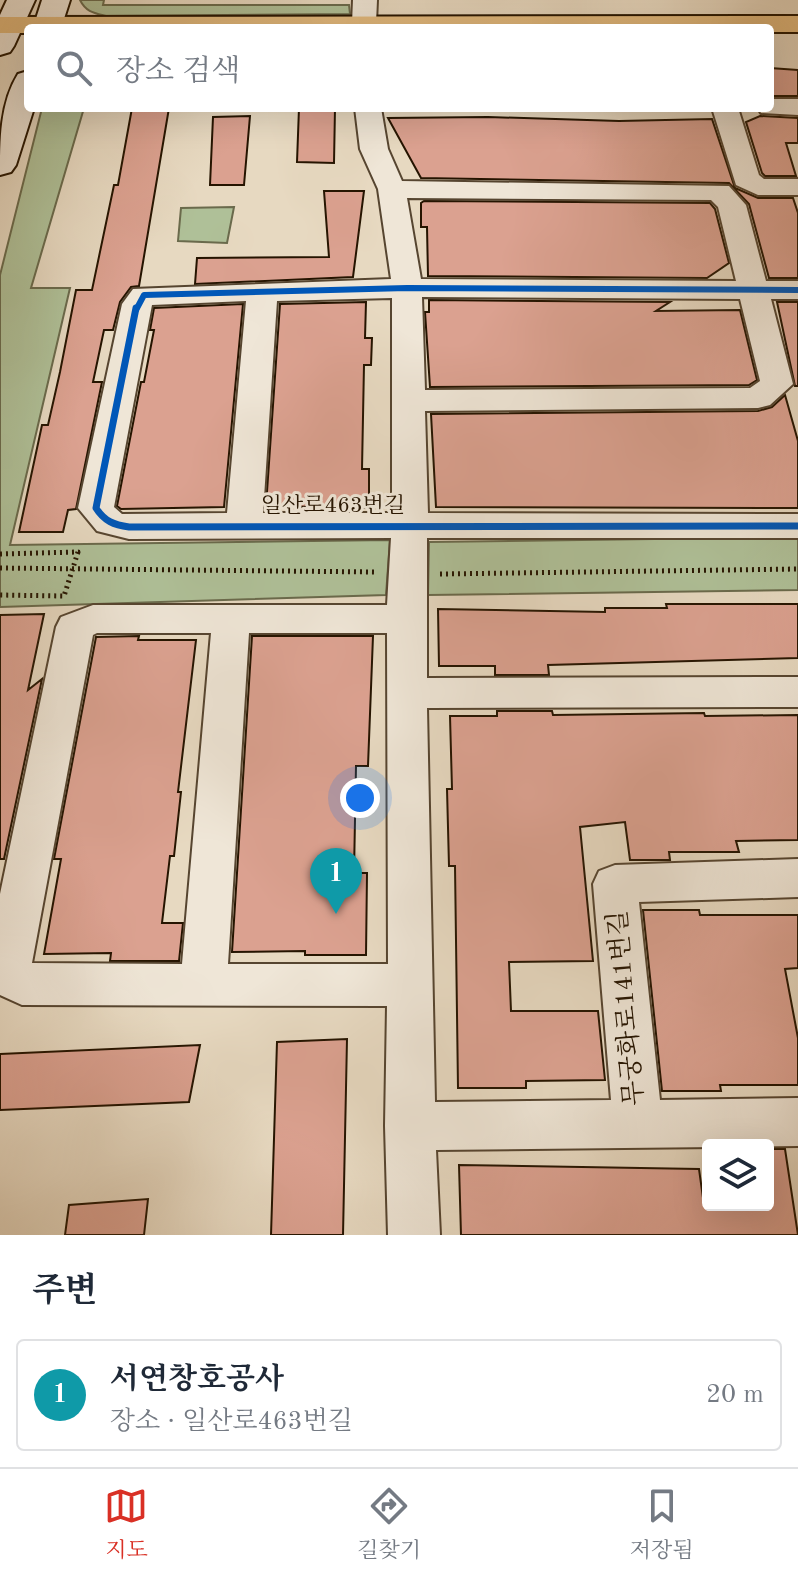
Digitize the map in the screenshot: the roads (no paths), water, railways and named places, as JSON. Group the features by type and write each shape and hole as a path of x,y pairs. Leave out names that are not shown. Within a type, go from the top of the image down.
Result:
{"main road":[{"path":"102,24 365,11 798,24"},
{"path":"774,45 798,46"},
{"path":"0,165 24,92"}],"street":[{"path":"774,107 798,107"},
{"name":"일산로463번길","path":"369,112 374,149 392,189 407,288 410,1126 414,1235"},
{"path":"726,112 746,179 758,187 798,187"},
{"path":"392,189 719,192 732,205 777,384 758,398 409,401"},
{"path":"262,292 407,288 798,290"},
{"name":"일산로463번길","path":"244,525 262,292 162,292 144,295 137,304 96,508 102,518 112,524 129,527 410,524 643,529 798,526"},
{"path":"204,982 231,617"},
{"path":"407,619 93,619 75,627 8,966 11,976 22,984 204,982 411,985"},
{"path":"408,693 798,692"},
{"name":"무궁화로141번길","path":"638,1123 615,884 798,878"},
{"name":"무궁화로141번길","path":"410,1126 798,1122"}],"place":[{"name":"서연창호공사","path":"336,914"}]}
